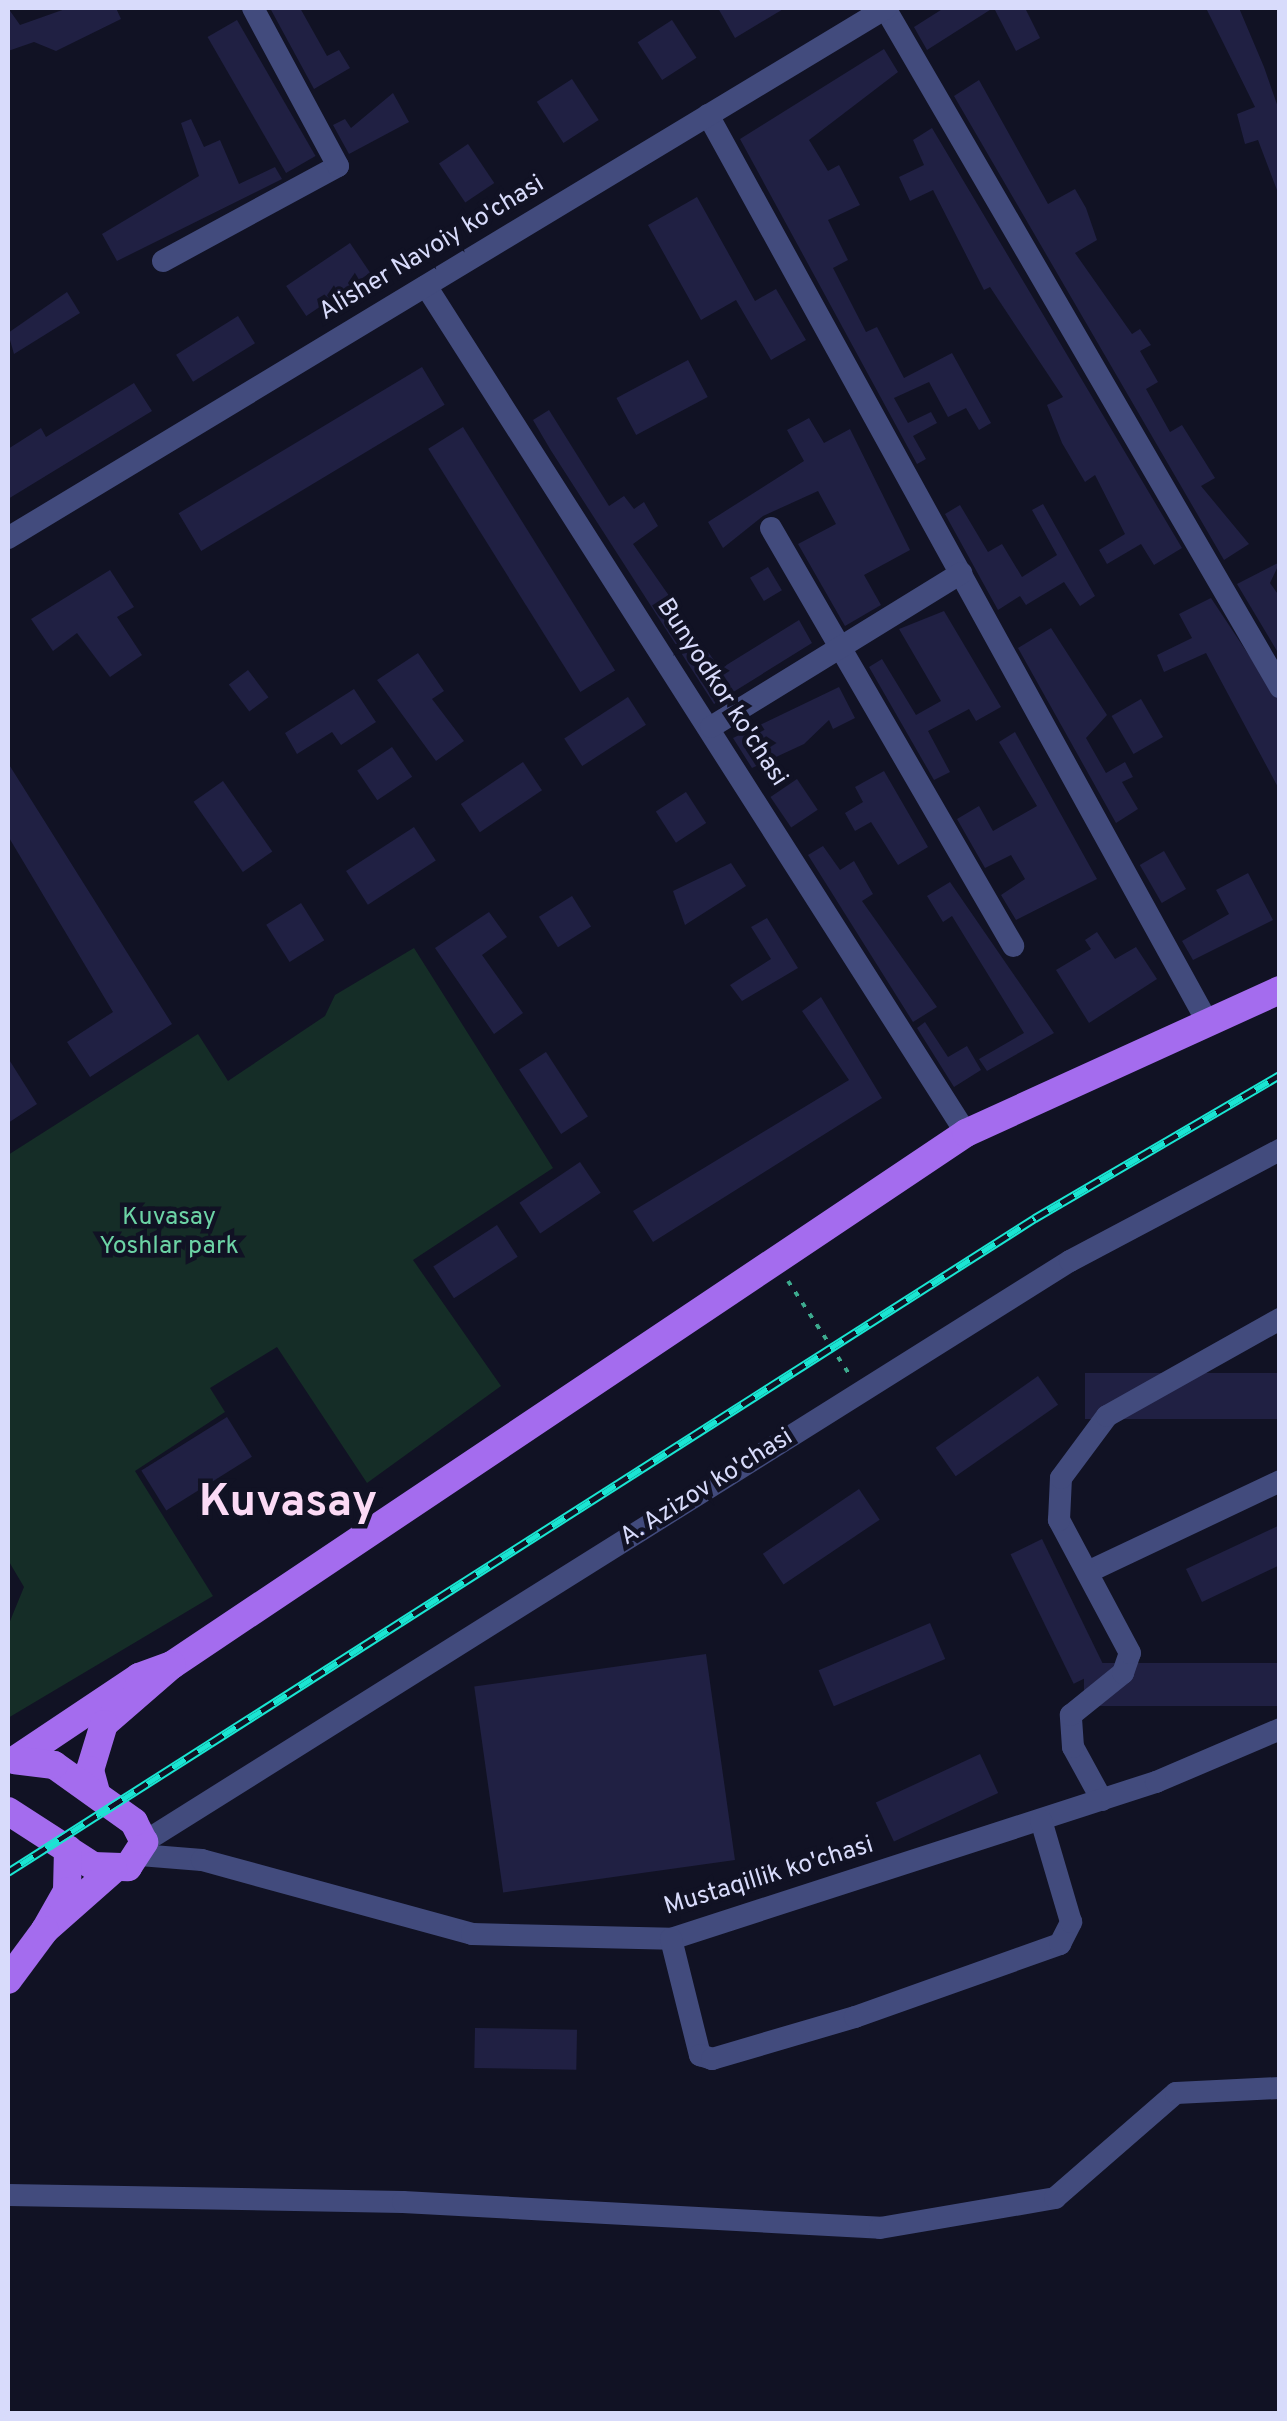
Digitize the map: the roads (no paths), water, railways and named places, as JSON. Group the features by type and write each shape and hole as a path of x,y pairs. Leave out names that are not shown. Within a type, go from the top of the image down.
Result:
{"main road":[{"path":"96,1793 91,1758 104,1724 172,1665 966,1133 1280,990"},
{"path":"12,1764 138,1676 172,1665"},
{"path":"12,1764 40,1757 96,1793 142,1849 45,1930"},
{"path":"8,1812 68,1849 113,1870"},
{"path":"8,1980 45,1930 67,1891 68,1849"}],"street":[{"path":"163,261 338,166 253,8"},
{"path":"886,8 1280,687"},
{"name":"Alisher Navoiy ko'chasi","path":"8,538 886,8"},
{"path":"708,115 1208,1023"},
{"name":"Bunyodkor ko'chasi","path":"426,286 711,727 966,1133"},
{"path":"771,528 1013,946"},
{"path":"711,727 960,574"},
{"name":"A. Azizov ko'chasi","path":"142,1849 1070,1260 1277,1159"},
{"path":"1102,1800 1074,1747 1071,1715 1124,1673 1130,1654 1092,1570 1059,1520 1061,1478 1083,1439 1280,1319"},
{"path":"1092,1570 1280,1481"},
{"name":"Mustaqillik ko'chasi","path":"142,1849 202,1860 472,1934 671,1939 1102,1800 1280,1729"},
{"path":"671,1939 692,2045 712,2060 872,2011 1060,1944 1070,1922 1041,1820"},
{"path":"8,2195 403,2202 880,2228 1055,2198 1176,2093 1280,2088"}],"railway":[{"path":"8,1872 1035,1218 1280,1075"}],"district":[{"name":"Kuvasay","path":"288,1504"}],"park label":[{"name":"Kuvasay Yoshlar park","path":"169,1234"}]}
